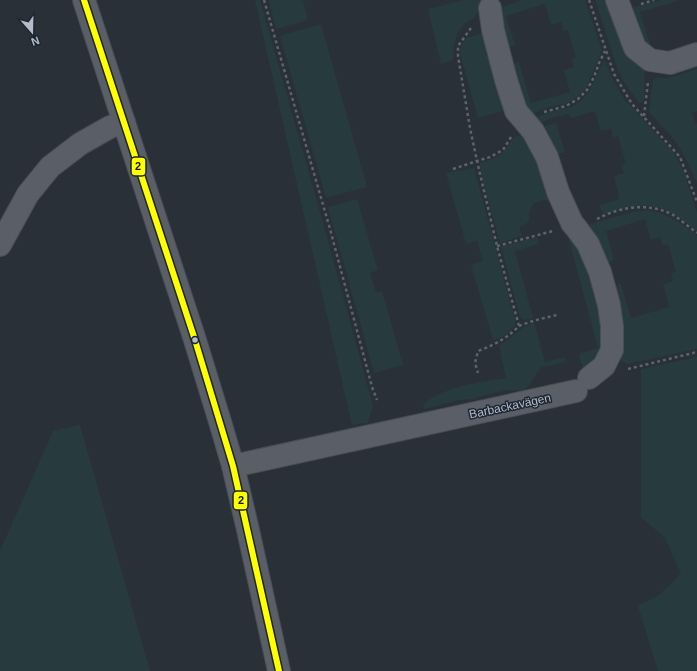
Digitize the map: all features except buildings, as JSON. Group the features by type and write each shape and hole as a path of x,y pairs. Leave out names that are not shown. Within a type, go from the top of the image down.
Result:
{"street":[{"path":"84,0 195,340 232,466 279,671"},
{"path":"617,0 635,48 650,60 670,63 697,54"},
{"path":"490,8 492,30 516,111 533,131 546,157 558,192 574,226"},
{"path":"0,245 28,194 50,167 80,144 110,127 124,122"},
{"name":"Barbackavägen","path":"232,466 583,385 604,366 612,350 612,326 609,305 600,272 588,244 574,226"}],"path":[{"path":"264,0 330,229 372,388 377,400"},
{"path":"589,0 614,74 632,104 680,157 697,202"},
{"path":"490,8 474,24 458,46 458,56 470,128 497,246 518,326"},
{"path":"644,117 650,60"},
{"path":"497,246 574,226 629,208 654,208 674,216 697,234"},
{"path":"478,373 475,363 478,351 497,344 510,335 518,326 557,315"},
{"path":"628,369 697,352"}],"green space":[{"path":"255,0 260,0 373,406 368,423 352,425"},
{"path":"269,0 303,0 308,20 276,29"},
{"path":"464,0 483,0 476,15 464,24 458,32 454,46 453,60 441,64 428,9"},
{"path":"522,0 585,0 602,50 586,88 577,97 565,104 549,107 533,114 528,114 512,64 519,62 531,103 570,92 564,70 574,67 571,59 576,57 568,30 563,31 561,22 551,25 545,4 506,16 515,45 507,48 499,12 503,7"},
{"path":"595,0 609,0 630,57 634,62 645,68 644,100 641,103 639,103 624,82 618,70"},
{"path":"662,0 681,0 640,12 653,53 645,47 630,8"},
{"path":"321,24 367,187 326,198 280,36"},
{"path":"490,31 513,108 478,118 460,53 461,46 466,38"},
{"path":"604,59 611,76 625,100 674,153 684,173 697,212 697,232 678,217 658,207 633,207 607,214 601,211 600,205 620,199 614,176 624,173 621,165 626,164 618,136 613,138 611,129 601,131 595,111 571,118 568,114 536,124 534,118 571,107 581,101 589,92"},
{"path":"697,69 697,111 692,113 696,124 697,123 697,183 686,159 674,139 649,112 654,79 673,77"},
{"path":"556,123 565,152 554,155 543,129 547,125"},
{"path":"529,133 551,201 543,200 533,204 529,213 529,222 519,227 522,236 500,243 479,163 498,156 506,149 514,137"},
{"path":"474,168 516,323 509,333 493,340 471,265 483,261 477,241 466,244 446,173"},
{"path":"357,199 378,270 370,273 376,293 382,291 403,365 374,373 328,207"},
{"path":"650,210 675,220 697,236 697,349 627,364 618,356 611,292 618,289 617,284 621,284 631,318 669,307 663,284 673,281 671,273 676,272 668,244 663,246 660,237 651,240 645,219 606,231 614,260 603,264 585,230 590,224 633,212"},
{"path":"567,232 590,257 606,351 585,374 579,356 581,353 598,348"},
{"path":"537,237 539,244 515,251 533,318 525,320 520,317 501,247"},
{"path":"534,323 545,362 565,358 565,362 540,368 530,384 524,390 510,390 493,393 473,399 460,400 424,409 423,407 428,400 444,392 470,384 506,378 499,345 520,330"},
{"path":"697,357 697,671 658,671 638,606 659,595 681,574 665,538 641,517 641,369"},
{"path":"80,425 150,671 0,671 0,551 53,431"}],"transit line":[{"name":"2","path":"84,0 195,340 233,466 279,671"}]}
